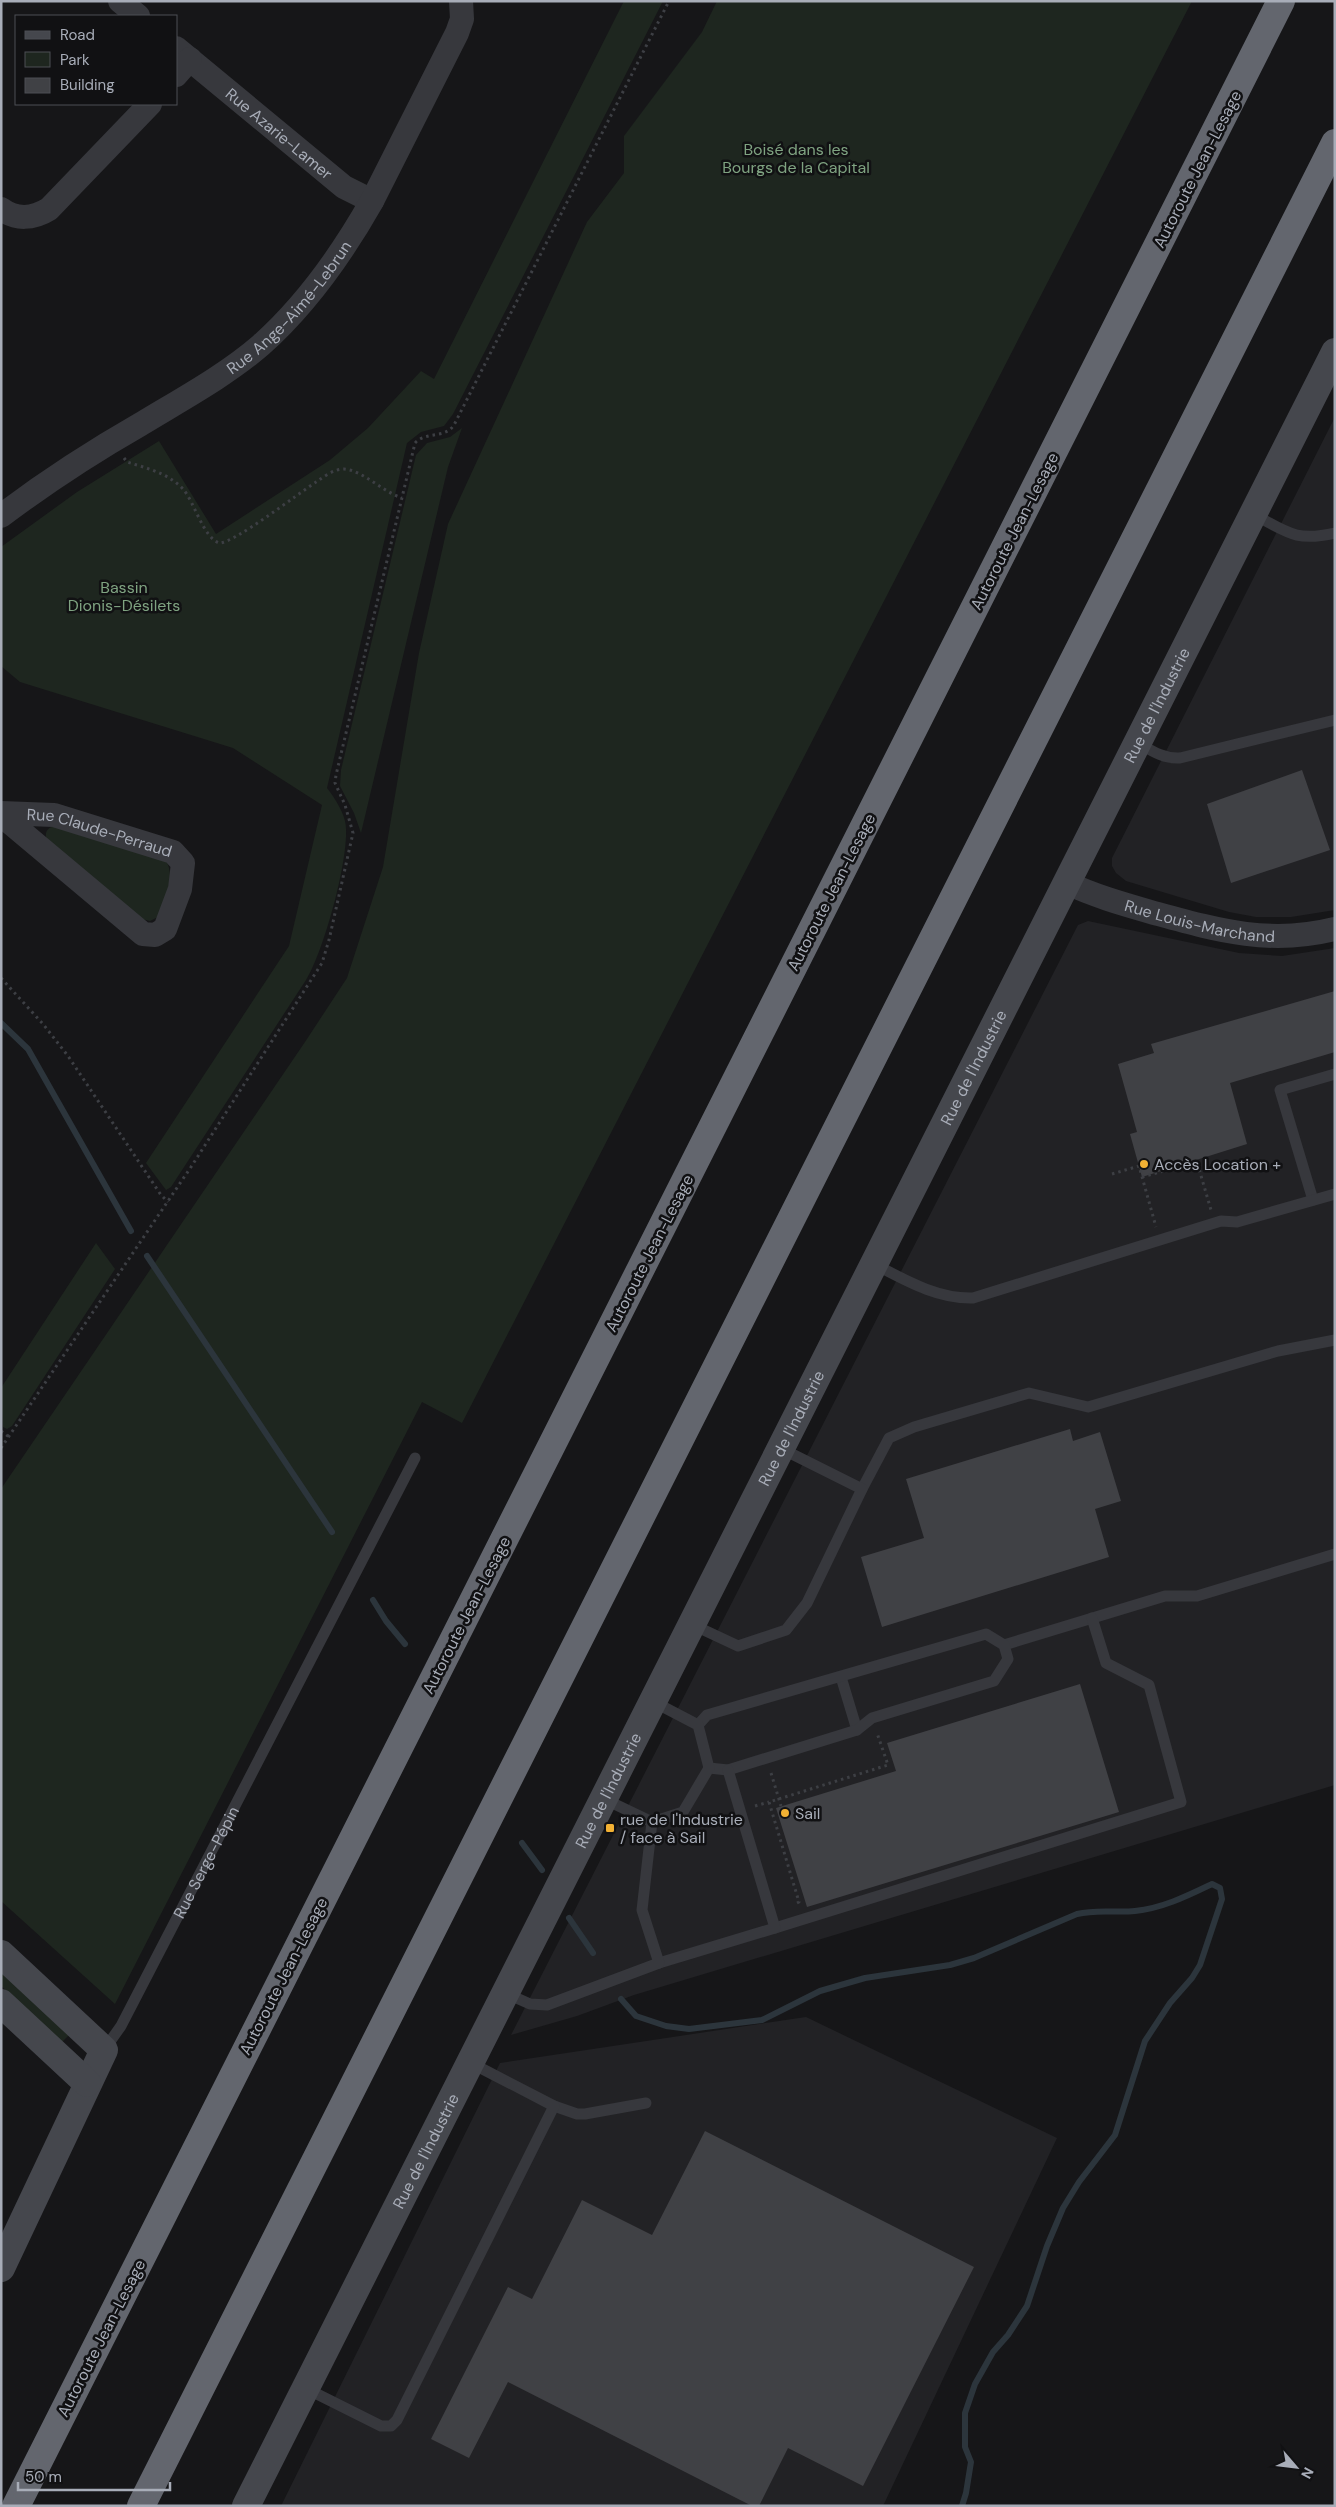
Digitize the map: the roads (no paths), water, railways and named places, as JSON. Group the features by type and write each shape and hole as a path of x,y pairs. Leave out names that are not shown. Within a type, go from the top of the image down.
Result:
{"highway":[{"name":"Autoroute Jean-Lesage","path":"16,2506 1282,1"},
{"path":"141,2506 1335,143"}],"street":[{"path":"120,1 137,15"},
{"name":"Rue Ange-Aimé-Lebrun","path":"1,516 78,462 203,387 260,345 291,316 319,284 357,228 372,202 457,33 462,19 461,1"},
{"name":"Rue Azarie-Lamer","path":"181,61 344,186 372,202"},
{"path":"1,209 11,215 24,217 37,215 49,209 149,105"},
{"name":"Rue de l'Industrie","path":"246,2506 602,1798 1068,883 1253,514 1333,361"},
{"name":"Rue Claude-Perraud","path":"1,814 54,815 173,852 183,864 183,874 176,903 166,929 155,935 143,934 1,814"},
{"name":"Rue Louis-Marchand","path":"1068,883 1115,902 1238,934 1287,937 1335,929"},
{"path":"1,1954 104,2050"},
{"path":"1,2003 87,2083"},
{"name":"Rue Serge-Pépin","path":"1,2268 104,2050"}],"lane":[{"path":"1253,514 1303,538 1314,538 1335,533"},
{"path":"1138,743 1161,756 1180,758 1335,720"},
{"path":"1313,1200 1280,1090 1335,1074"},
{"path":"874,1264 938,1294 956,1298 973,1298 1214,1223 1237,1222 1335,1194"},
{"path":"691,1624 738,1646 786,1630 807,1603 889,1438 914,1427 1028,1393 1088,1407 1278,1351 1335,1340"},
{"path":"780,1448 862,1489"},
{"name":"Rue Serge-Pépin","path":"104,2050 122,2026 415,1458"},
{"path":"1004,1645 1165,1596 1196,1596 1335,1554"},
{"path":"504,1992 530,2004 546,2005 659,1963 1181,1802 1149,1685 1106,1663 1092,1618"},
{"path":"698,1724 707,1715 986,1634 1004,1645 1008,1659 994,1681 872,1718 857,1730 728,1770 709,1768"},
{"path":"841,1677 857,1730"},
{"path":"602,1798 652,1822 683,1812 709,1768 698,1724 652,1701"},
{"path":"728,1770 775,1928"},
{"path":"652,1822 642,1910 659,1963"},
{"path":"469,2062 554,2106 577,2114 646,2103"},
{"path":"305,2388 381,2426 388,2427 394,2424 554,2106"}],"waterway":[{"path":"1,1023 28,1049 131,1231"},
{"path":"147,1256 332,1532"},
{"path":"373,1600 386,1621 405,1644"},
{"path":"522,1843 542,1870"},
{"path":"621,1999 636,2016 666,2026 689,2029 762,2020 820,1991 865,1978 950,1965 974,1958 1077,1914 1145,1909 1175,1901 1212,1884 1220,1888 1222,1899 1200,1965 1192,1978 1170,2003 1145,2041 1115,2135 1079,2182 1063,2208 1047,2246 1027,2306 1008,2335 993,2352 975,2384 965,2413 965,2447 971,2462 962,2506"},
{"path":"569,1918 593,1953"}],"place":[{"name":"Accès Location +","path":"1144,1164"},
{"name":"Sail","path":"785,1813"},
{"name":"rue de l'Industrie / face à Sail","path":"610,1828"}],"park label":[{"name":"Boisé dans les Bourgs de la Capital","path":"796,158"},
{"name":"Bassin Dionis-Désilets","path":"124,596"}]}
